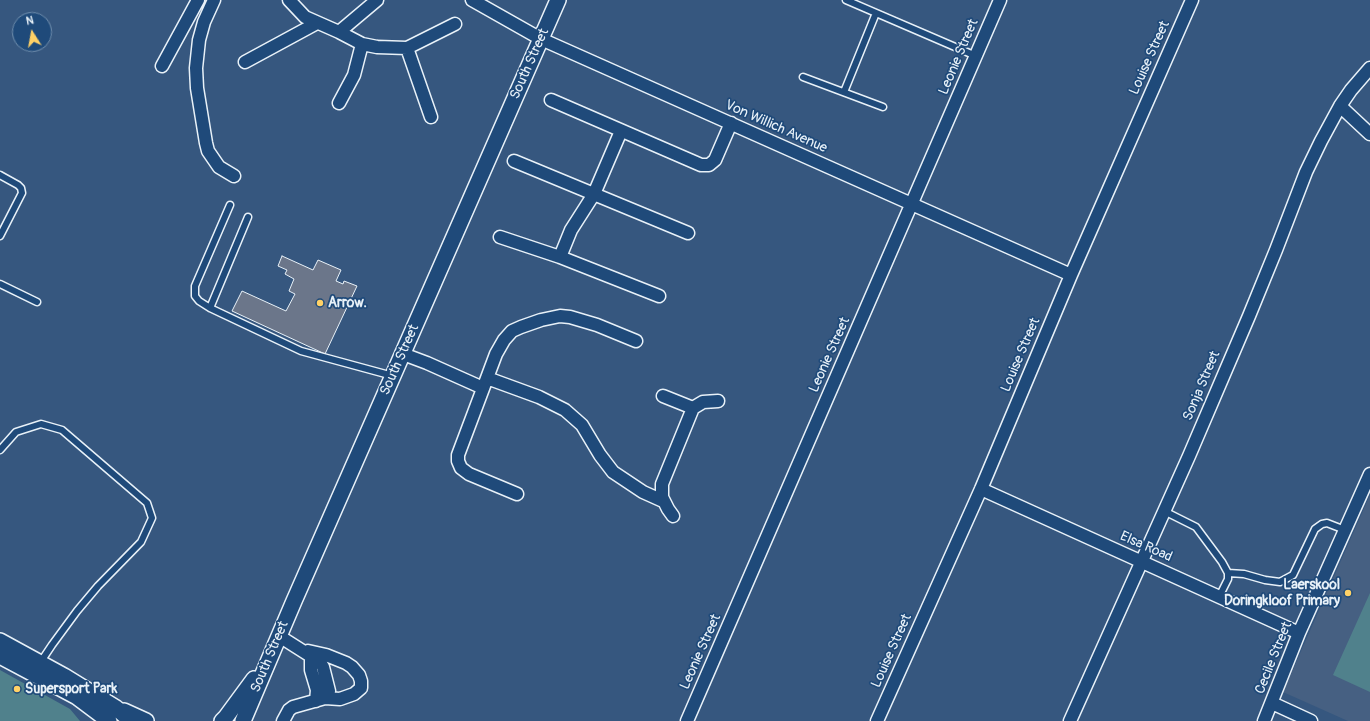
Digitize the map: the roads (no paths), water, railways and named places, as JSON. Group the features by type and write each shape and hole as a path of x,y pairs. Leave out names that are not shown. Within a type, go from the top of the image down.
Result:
{"street":[{"path":"162,66 198,0"},
{"path":"214,0 204,22 199,40 196,68 197,88 208,151 219,166 234,176"},
{"path":"289,0 306,17 317,23 362,44 378,48 407,48 456,24"},
{"path":"339,32 376,0"},
{"name":"Von Willich Avenue","path":"472,0 541,39 1071,275"},
{"name":"South Street","path":"243,721 436,276 558,0"},
{"name":"Leonie Street","path":"687,721 1000,0"},
{"name":"Louise Street","path":"877,721 981,489 1071,275 1192,0"},
{"path":"245,62 317,23"},
{"path":"339,103 354,74 362,44"},
{"path":"407,48 431,117"},
{"name":"Sonja Street","path":"1070,721 1252,308 1306,172 1320,141 1340,106 1351,90 1370,68"},
{"path":"551,100 706,166 713,163 715,160 730,124"},
{"path":"1340,106 1370,134"},
{"path":"560,257 572,230 594,194 621,131"},
{"path":"514,161 688,233"},
{"path":"500,237 560,257 659,296"},
{"path":"517,494 470,474 459,465 458,455 496,354 504,340 512,331 521,327 560,316 570,317 611,330 636,341"},
{"path":"403,354 485,383 539,397 565,410 582,425 600,455 614,472 643,492 664,501"},
{"path":"663,396 693,408"},
{"path":"673,516 664,501 661,491 662,484 693,408 703,402 718,400"},
{"name":"Cecile Street","path":"1264,721 1299,633 1370,474"},
{"name":"Elsa Road","path":"981,489 1299,633"},
{"path":"279,636 306,653 321,699"},
{"path":"0,641 37,669"},
{"path":"283,721 289,710 293,707 321,699 340,699 354,694 361,688 359,674 346,663 311,651 306,653"},
{"path":"0,656 37,669 64,676 112,714 132,721"},
{"path":"222,721 270,656"},
{"path":"1272,704 1311,721"},
{"path":"112,714 146,721"}],"lane":[{"path":"846,0 976,56"},
{"path":"844,92 876,13"},
{"path":"803,77 883,107"},
{"path":"0,175 18,185 21,188 22,193 0,236"},
{"path":"230,205 195,286 195,296 198,301 301,351 393,376"},
{"path":"210,308 248,217"},
{"path":"0,284 36,302"},
{"path":"0,450 16,432 41,424 62,430 148,503 152,518 141,542 98,586 77,611 52,645 37,669"},
{"path":"1164,510 1196,527 1222,562 1228,573 1228,579 1219,597"},
{"path":"1228,573 1244,574 1265,580 1280,582 1293,575 1315,530 1318,527 1322,524 1327,524 1345,530"}],"place":[{"name":"Arrow.","path":"320,303"},
{"name":"Laerskool Doringkloof Primary","path":"1348,593"},
{"name":"Supersport Park","path":"17,689"}]}
